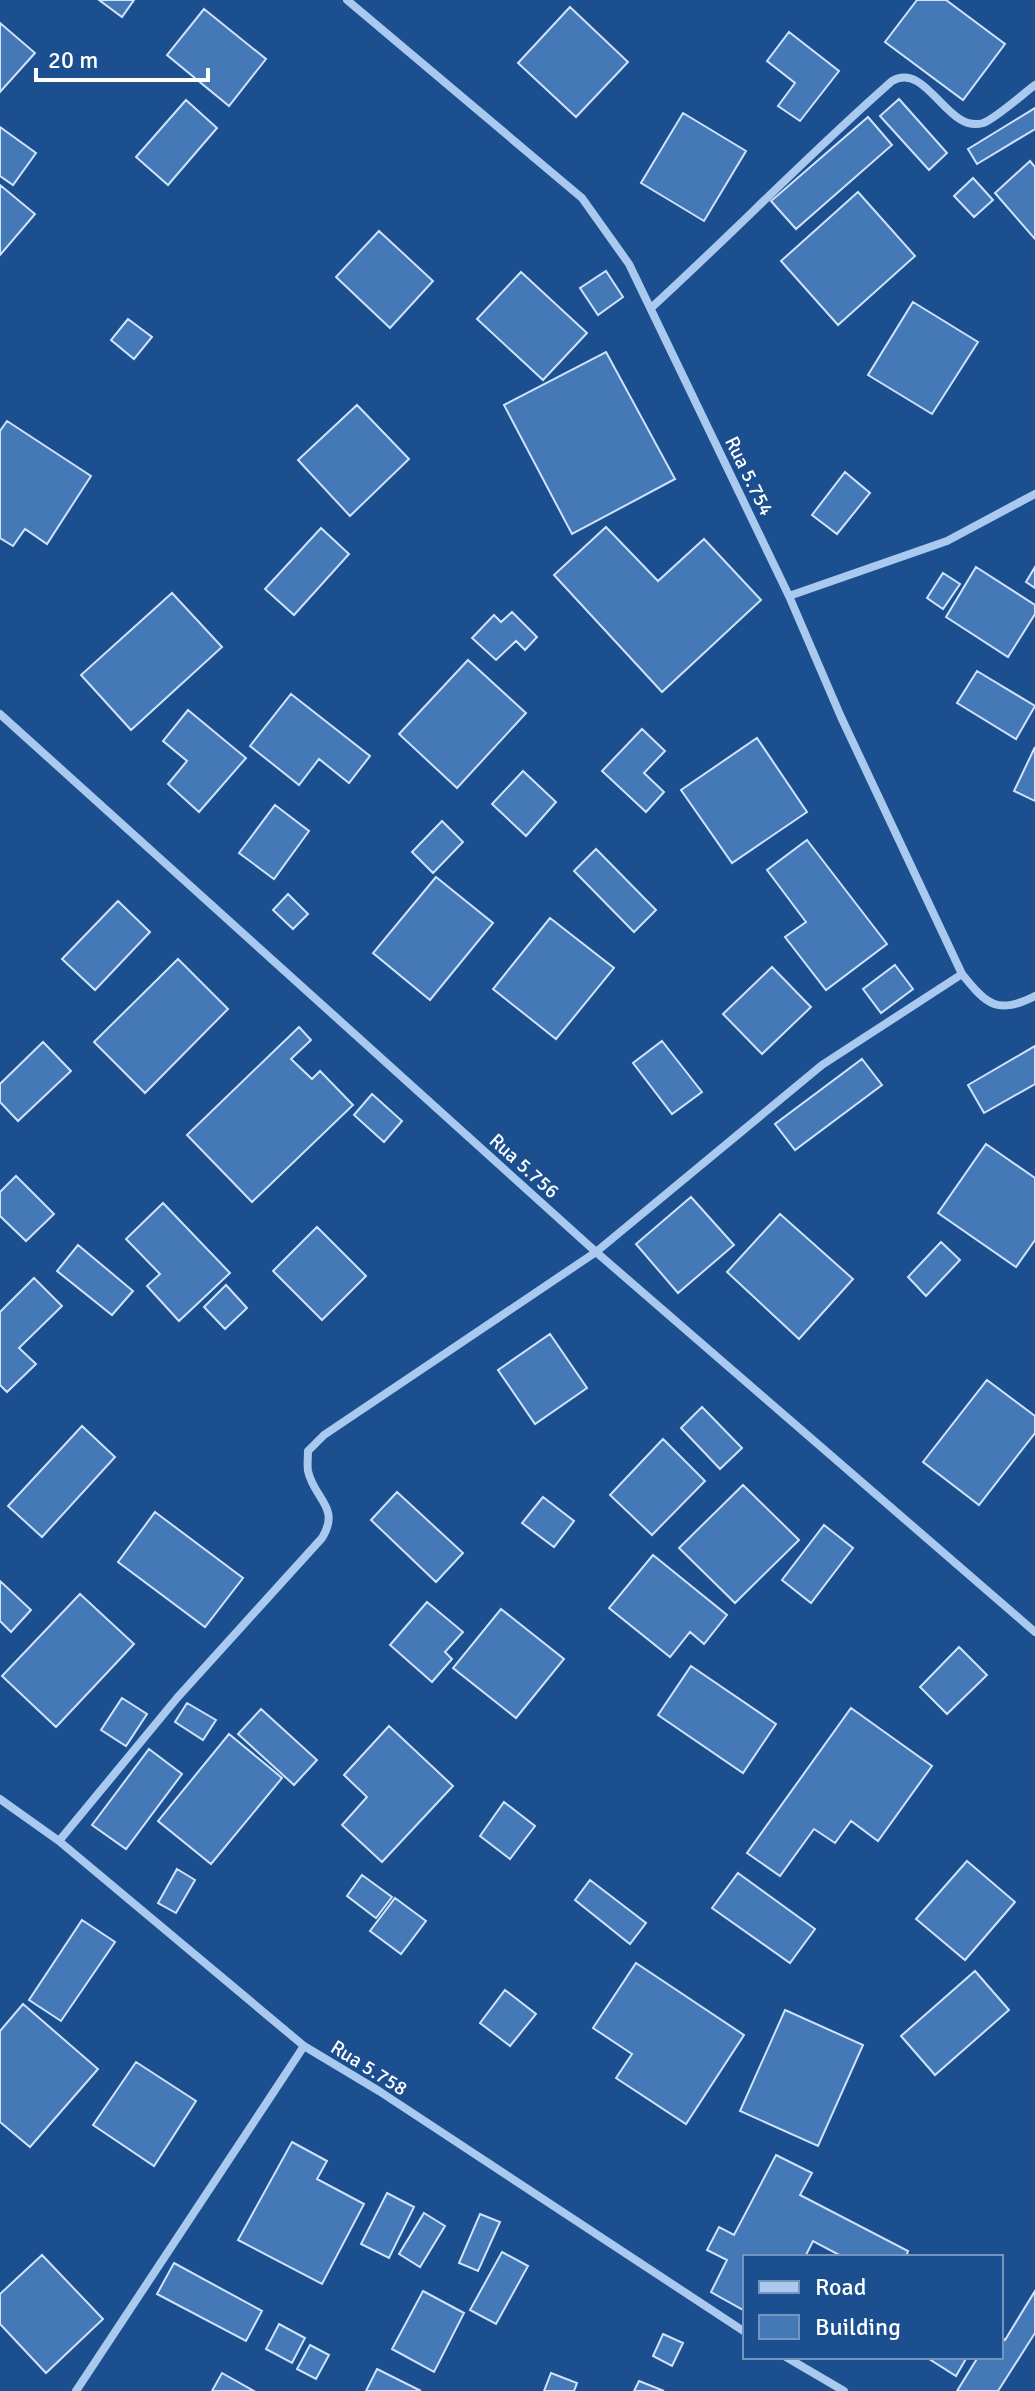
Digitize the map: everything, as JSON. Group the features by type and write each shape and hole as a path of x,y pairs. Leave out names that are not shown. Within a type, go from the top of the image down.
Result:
{"street":[{"name":"Rua 5.754","path":"347,0 582,198 629,264 789,596 841,717 962,974 978,994 1000,1007 1015,1006 1035,996"},
{"path":"651,308 740,227 819,146 892,81 902,76 913,78 954,114 971,124 984,123 1035,85"},
{"path":"789,596 947,541 1035,494"},
{"name":"Rua 5.756","path":"0,714 596,1252 1035,1632"},
{"path":"59,1841 177,1698 322,1538 329,1527 330,1513 308,1473 308,1451 324,1435 596,1252 822,1065 962,974"},
{"name":"Rua 5.758","path":"0,1799 59,1841 304,2046 379,2091 743,2331"},
{"path":"76,2391 304,2046"},
{"path":"789,2359 844,2391"}],"building":[{"path":"99,0 134,0 122,17"},
{"path":"917,0 946,0 1005,44 963,100 885,42"},
{"path":"570,7 628,62 576,117 518,63"},
{"path":"204,9 266,59 229,106 167,55"},
{"path":"0,23 35,53 0,92"},
{"path":"789,32 839,71 800,121 778,106 795,83 767,61"},
{"path":"899,99 947,153 929,170 880,116"},
{"path":"186,100 217,128 168,185 136,157"},
{"path":"1035,108 1035,129 977,164 968,149"},
{"path":"683,113 746,151 704,221 641,183"},
{"path":"868,117 892,145 796,229 771,201"},
{"path":"0,127 36,153 13,185 0,176"},
{"path":"1030,161 1035,167 1035,239 995,193"},
{"path":"973,178 993,200 974,217 954,196"},
{"path":"0,185 35,214 0,255"},
{"path":"858,192 915,256 838,325 781,261"},
{"path":"379,231 433,281 390,328 336,277"},
{"path":"606,271 623,297 598,315 580,288"},
{"path":"521,272 587,333 543,380 477,319"},
{"path":"913,302 978,342 932,414 868,375"},
{"path":"128,319 152,337 134,359 111,340"},
{"path":"606,352 675,479 572,534 504,405"},
{"path":"357,405 409,459 350,516 298,460"},
{"path":"7,421 91,476 47,544 25,529 13,546 0,538 0,431"},
{"path":"845,472 870,493 837,534 812,515"},
{"path":"606,527 658,581 704,539 761,600 662,692 554,575"},
{"path":"321,528 349,554 294,615 265,589"},
{"path":"976,567 1035,605 1035,614 1008,657 946,617"},
{"path":"1035,567 1035,588 1026,582"},
{"path":"943,573 960,584 943,609 927,598"},
{"path":"172,593 222,647 131,730 81,675"},
{"path":"512,612 537,637 525,650 516,641 496,660 472,638 494,615 501,622"},
{"path":"468,660 526,713 457,788 399,734"},
{"path":"977,671 1035,706 1016,739 957,703"},
{"path":"291,694 370,756 349,783 319,759 299,785 250,746"},
{"path":"188,710 246,758 199,812 168,784 187,761 163,741"},
{"path":"642,729 665,751 644,773 664,792 646,812 602,771"},
{"path":"757,738 807,812 732,863 681,790"},
{"path":"1035,747 1035,801 1014,791"},
{"path":"523,771 556,802 526,836 492,804"},
{"path":"275,805 309,831 274,879 239,853"},
{"path":"442,821 463,842 433,873 412,852"},
{"path":"807,840 887,944 826,990 785,937 806,922 767,870"},
{"path":"596,849 656,910 634,932 574,871"},
{"path":"436,877 493,923 430,1000 373,953"},
{"path":"288,894 308,914 293,929 273,910"},
{"path":"118,901 150,932 95,990 62,959"},
{"path":"550,918 614,968 556,1039 493,989"},
{"path":"178,959 228,1009 145,1093 94,1042"},
{"path":"895,965 913,989 881,1013 863,989"},
{"path":"772,967 811,1007 762,1054 723,1014"},
{"path":"299,1027 311,1040 291,1059 312,1079 320,1071 353,1105 252,1202 187,1135"},
{"path":"662,1041 702,1092 672,1114 633,1063"},
{"path":"43,1042 71,1071 18,1121 0,1102 0,1084"},
{"path":"1035,1046 1035,1084 984,1113 968,1085"},
{"path":"862,1059 882,1085 795,1150 775,1124"},
{"path":"372,1094 402,1121 384,1142 354,1115"},
{"path":"986,1144 1035,1178 1035,1240 1016,1267 938,1213"},
{"path":"16,1176 54,1214 26,1241 0,1216 0,1192"},
{"path":"691,1197 734,1245 678,1293 636,1244"},
{"path":"163,1203 230,1273 179,1321 147,1286 160,1274 126,1239"},
{"path":"780,1214 853,1279 799,1339 727,1272"},
{"path":"317,1227 366,1276 322,1320 273,1271"},
{"path":"941,1242 960,1260 926,1296 908,1277"},
{"path":"78,1245 133,1291 112,1315 57,1271"},
{"path":"34,1278 62,1306 19,1348 36,1364 7,1392 0,1385 0,1312"},
{"path":"226,1285 247,1308 225,1329 204,1307"},
{"path":"550,1334 587,1388 535,1424 498,1370"},
{"path":"987,1380 1035,1416 1035,1433 979,1505 923,1462"},
{"path":"702,1407 742,1448 720,1469 681,1428"},
{"path":"82,1426 115,1457 42,1537 8,1506"},
{"path":"663,1439 705,1481 652,1535 610,1495"},
{"path":"743,1485 799,1540 735,1603 679,1548"},
{"path":"397,1492 463,1553 436,1582 371,1520"},
{"path":"543,1497 574,1521 554,1547 522,1523"},
{"path":"155,1512 243,1578 205,1627 118,1562"},
{"path":"824,1525 853,1548 811,1603 782,1580"},
{"path":"653,1555 727,1615 704,1644 690,1632 670,1657 609,1608"},
{"path":"0,1581 31,1610 11,1632 0,1621"},
{"path":"80,1594 134,1644 56,1727 2,1676"},
{"path":"427,1602 463,1632 445,1652 452,1659 432,1682 390,1645"},
{"path":"501,1609 564,1659 516,1718 453,1668"},
{"path":"959,1647 987,1675 947,1714 920,1687"},
{"path":"691,1666 776,1724 743,1773 658,1715"},
{"path":"122,1698 147,1714 126,1746 101,1730"},
{"path":"187,1703 216,1720 203,1740 175,1722"},
{"path":"851,1708 932,1766 878,1841 851,1821 835,1843 814,1829 780,1876 747,1853"},
{"path":"261,1709 317,1760 294,1785 238,1734"},
{"path":"389,1726 453,1786 382,1862 342,1825 367,1797 344,1775"},
{"path":"229,1734 282,1778 211,1864 158,1821"},
{"path":"149,1749 182,1774 126,1849 92,1825"},
{"path":"504,1802 535,1826 510,1859 480,1836"},
{"path":"967,1861 1015,1902 965,1960 916,1919"},
{"path":"177,1869 195,1880 176,1913 158,1903"},
{"path":"738,1873 815,1929 790,1963 712,1908"},
{"path":"362,1875 392,1897 376,1918 347,1896"},
{"path":"590,1880 646,1923 630,1944 575,1900"},
{"path":"395,1898 426,1921 401,1954 370,1931"},
{"path":"82,1920 115,1942 61,2021 29,2000"},
{"path":"636,1963 744,2035 686,2124 616,2078 632,2054 593,2028"},
{"path":"975,1971 1009,2010 935,2075 901,2036"},
{"path":"505,1990 536,2014 510,2046 480,2023"},
{"path":"23,2004 98,2069 30,2147 0,2122 0,2031"},
{"path":"785,2010 863,2045 818,2146 740,2111"},
{"path":"136,2062 196,2101 154,2166 93,2125"},
{"path":"292,2142 327,2161 317,2179 364,2204 322,2284 238,2240"},
{"path":"776,2155 812,2173 800,2195 908,2251 907,2255 839,2255 813,2241 806,2255 743,2255 743,2310 711,2292 727,2260 707,2250 719,2227 734,2235"},
{"path":"387,2193 414,2207 389,2258 361,2244"},
{"path":"424,2213 445,2226 420,2267 399,2254"},
{"path":"480,2214 500,2222 478,2271 459,2263"},
{"path":"502,2252 528,2266 496,2324 470,2310"},
{"path":"42,2255 103,2319 46,2373 0,2324 0,2294"},
{"path":"174,2263 262,2311 246,2341 157,2294"},
{"path":"423,2291 464,2313 434,2372 392,2349"},
{"path":"1035,2291 1035,2333 998,2391 957,2391 977,2359 1003,2359 1003,2338 1005,2340"},
{"path":"279,2324 305,2338 292,2363 266,2349"},
{"path":"663,2334 683,2343 672,2366 653,2356"},
{"path":"310,2345 329,2355 316,2379 297,2369"},
{"path":"929,2359 966,2359 956,2376"},
{"path":"377,2369 421,2391 366,2391"},
{"path":"222,2373 254,2391 212,2391"},
{"path":"551,2373 577,2383 574,2391 544,2391"},
{"path":"639,2381 664,2391 634,2391"}]}
